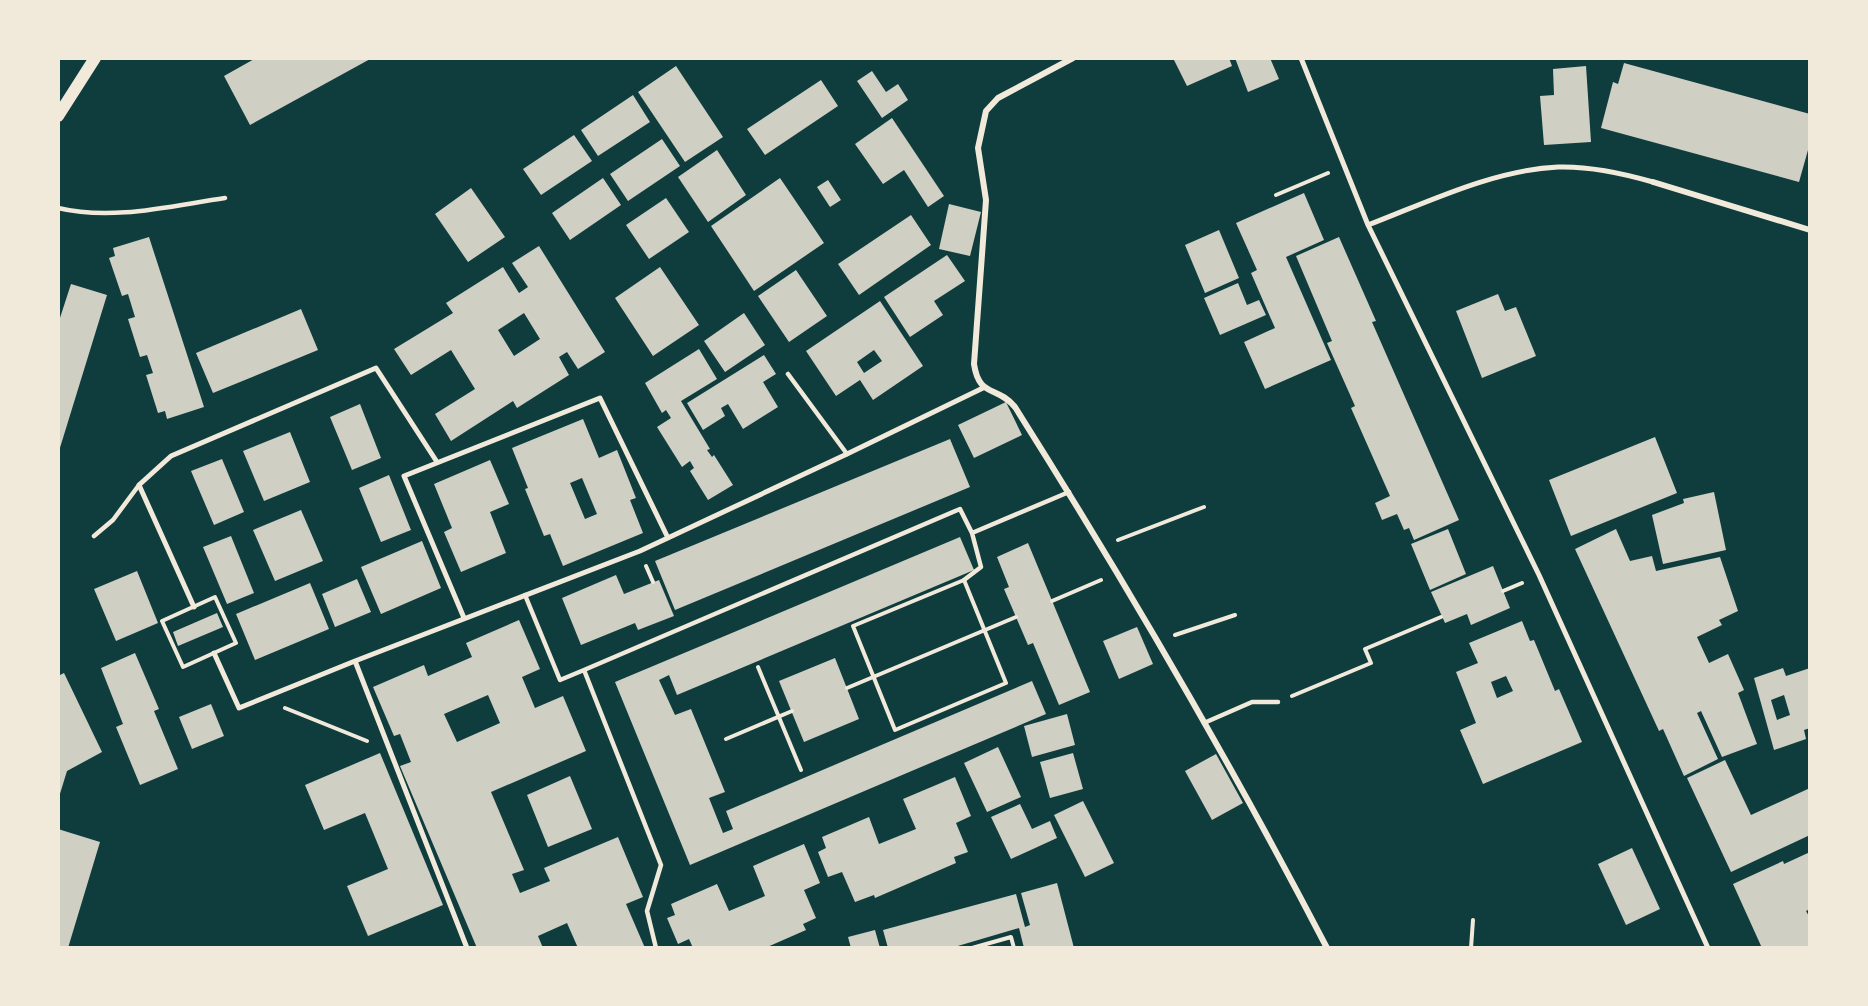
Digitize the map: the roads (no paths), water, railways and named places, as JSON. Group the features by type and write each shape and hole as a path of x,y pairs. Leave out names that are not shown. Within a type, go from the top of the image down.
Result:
{"main road":[{"path":"58,116 95,58"}],"street":[{"path":"1074,58 998,98 986,111 980,130 978,148 986,200 974,364 976,376 983,388 1008,399 1015,407 1103,546 1204,723 1327,948"},
{"path":"1301,58 1368,225 1539,576 1708,948"},
{"path":"1368,225 1492,178 1525,171 1588,168 1618,172 1809,230"},
{"path":"194,607 139,484 171,456 376,368 437,462"},
{"path":"214,652 239,708 668,538 983,388"},
{"path":"464,618 404,476 600,398 668,538"},
{"path":"355,661 466,948"}],"lane":[{"path":"1055,58 1059,66"},
{"path":"58,208 87,214 109,214 225,198"},
{"path":"788,374 847,454"},
{"path":"94,536 113,520 139,484"},
{"path":"972,533 1069,492"},
{"path":"525,595 560,680 960,509 972,533 981,567 963,580"},
{"path":"584,670 661,865 647,911 656,948"},
{"path":"1204,723 1252,702 1278,702"}]}
